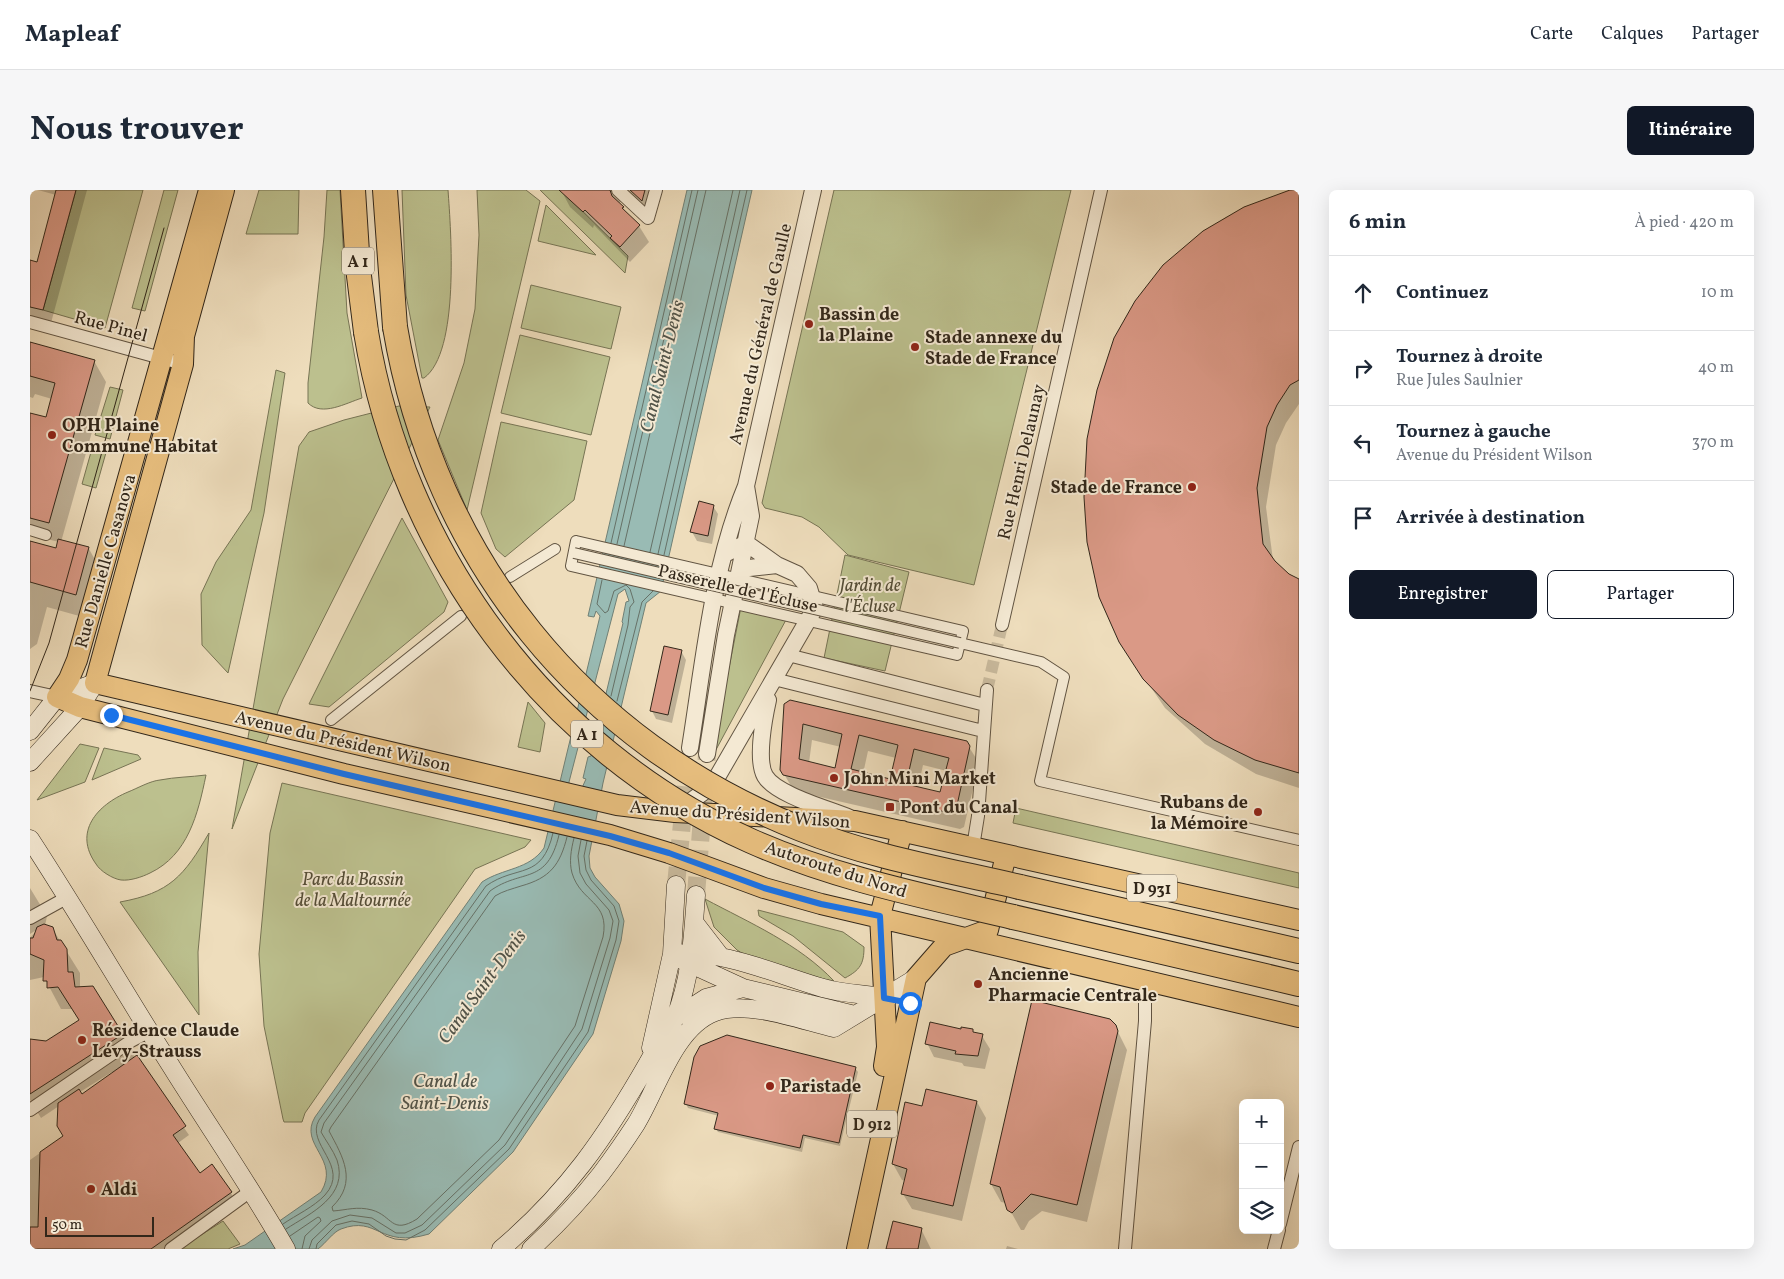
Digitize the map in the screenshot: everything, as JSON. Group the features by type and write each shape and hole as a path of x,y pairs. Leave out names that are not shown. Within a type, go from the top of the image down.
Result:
{"highway":[{"name":"Autoroute du Nord","path":"353,190 358,268 372,370 386,423 405,477 428,529 470,602 535,684 581,730 626,766 673,798 748,840 798,860 860,880 1299,984"},
{"name":"Autoroute du Nord","path":"385,190 395,328 406,382 431,464 463,532 494,583 532,635 567,674 601,707 634,735 680,768 722,793 765,814 852,846 1299,951"}],"main road":[{"name":"Rue Danielle Casanova","path":"58,697 69,679 77,660 157,356 209,190"},
{"name":"Rue Danielle Casanova","path":"94,682 183,364 184,336 224,190"},
{"path":"30,731 58,697 94,682"},
{"path":"30,762 80,707 94,682"},
{"name":"Avenue du Président Wilson","path":"94,682 617,805 675,812 855,821 1299,920"},
{"name":"Avenue du Président Wilson","path":"58,697 80,707 294,761 610,836 669,853 764,888 821,904 880,916 1299,1017"},
{"name":"D 912","path":"844,1249 887,1047 880,916 902,831"},
{"path":"30,840 68,897 192,1100 252,1190 286,1249"},
{"name":"D 912","path":"857,1249 916,978 944,946 988,930 1006,855"},
{"path":"648,1063 672,954 676,885"},
{"path":"501,1249 525,1229 573,1179 607,1132 675,1018 691,959 696,895"},
{"path":"694,922 721,958"},
{"path":"672,954 691,959 743,988 855,1015"},
{"path":"691,959 721,958 826,989 910,1003"},
{"path":"531,1249 559,1224 601,1174 636,1124 674,1052 690,1027 715,1012 746,1007 834,1028 916,978"},
{"path":"675,1018 706,998 743,988"}],"street":[{"path":"618,190 648,218 656,190"},
{"name":"Avenue du Général de Gaulle","path":"690,748 712,607 734,515 746,486 813,190"},
{"name":"Rue Henri Delaunay","path":"1002,625 1101,190"},
{"name":"Rue Pinel","path":"30,322 183,364"},
{"name":"Avenue du Général de Gaulle","path":"707,754 726,634 752,516 746,486"},
{"path":"30,530 46,535"},
{"path":"675,812 705,791 716,779 815,608 809,588 797,574 777,565 746,543 725,554 740,569 777,565"},
{"path":"510,577 555,549"},
{"name":"Passerelle de l'Écluse","path":"574,553 1041,662 1064,677 1040,781 1299,840"},
{"path":"331,720 461,616"},
{"path":"788,656 985,705"},
{"path":"772,682 983,731"},
{"path":"772,682 764,718 762,753 766,776 773,786 855,821"},
{"path":"973,847 978,816 987,690"},
{"path":"30,691 58,697"},
{"path":"30,918 68,897"},
{"path":"1125,1249 1145,1021 1146,981"},
{"path":"30,1110 131,1041 150,1031"},
{"path":"1284,1208 1299,1147"},
{"path":"171,1249 252,1190"},
{"path":"1274,1249 1278,1234"}],"green space":[{"path":"76,190 143,190 105,328 43,310"},
{"path":"164,190 178,190 145,311 132,308"},
{"path":"259,190 299,190 298,234 246,234"},
{"path":"327,190 340,190 347,313 362,398 334,408 320,409 308,403 308,383 324,237"},
{"path":"402,190 448,190 451,233 451,290 448,318 443,343 435,364 424,378 422,378 406,295"},
{"path":"477,190 526,190 540,201 467,510 438,440 464,363 475,309 479,235"},
{"path":"540,190 561,190 628,256 625,273"},
{"name":"Stade annexe du Stade de France","path":"834,190 1071,190 974,585 848,555 819,527 802,517 765,508 762,503"},
{"path":"546,205 596,255 538,241"},
{"path":"531,285 621,307 611,349 521,328"},
{"path":"520,335 610,357 591,435 501,413"},
{"path":"276,370 285,373 264,513 228,673 202,645 201,594 216,562 251,510"},
{"path":"110,387 123,390 110,439 95,435"},
{"path":"399,406 430,407 283,699 232,829 299,446 309,432 344,420"},
{"path":"501,422 587,441 574,500 505,557 496,549 481,513"},
{"path":"93,445 107,449 96,488 82,484"},
{"path":"402,518 448,602 444,612 329,707 309,704"},
{"name":"Jardin de l'Écluse","path":"845,555 909,572 885,671 824,658"},
{"path":"741,607 787,618 711,759"},
{"path":"528,702 545,723 540,752 518,747"},
{"path":"80,744 99,748 85,782 37,800"},
{"path":"104,748 138,755 141,759 92,780"},
{"path":"206,775 195,818 189,832 174,856 150,873 132,879 118,879 98,867 89,852 88,831 98,812 107,804 128,792 152,782 171,778"},
{"name":"Parc du Bassin de la Maltournée","path":"282,783 531,840 525,847 475,869 305,1113 302,1122 284,1122 283,1119 264,1026 259,954 270,833"},
{"path":"1016,808 1299,873 1299,888 1013,823"},
{"path":"209,833 198,952 199,1015 120,902 164,888 192,861"},
{"path":"705,899 790,945 834,981 763,966 737,950 714,927"},
{"path":"758,910 843,932 864,947 860,966 845,978 793,936 759,916"},
{"path":"223,1221 240,1244 228,1249 179,1249"}],"water":[{"name":"Canal de Saint-Denis","path":"687,190 752,190 661,591 646,603 603,783 589,856 590,868 595,877 619,904 624,921 621,941 593,1034 513,1152 429,1234 412,1238 399,1238 372,1228 353,1226 338,1230 318,1249 233,1249 245,1245 321,1192 326,1180 326,1170 312,1136 311,1127 315,1117 482,882 531,861 544,848 600,616 596,611 594,617 588,616","holes":["625,589 629,601 626,602 623,623 591,756 588,757 583,778 586,779 576,801 570,799 569,782 618,594"]}],"building":[{"path":"56,190 76,190 43,310 30,307 30,260 37,262"},
{"path":"559,190 610,190 612,196 624,207 622,208 640,225 620,247 610,238 612,236 585,210 583,212"},
{"path":"630,190 645,190 642,201"},
{"name":"Stade de France","path":"1290,190 1299,190 1299,380 1290,385 1277,405 1267,427 1257,488 1263,544 1275,561 1289,574 1299,579 1299,773 1255,760 1214,740 1178,715 1143,679 1119,642 1099,597 1087,542 1084,497 1087,439 1097,390 1114,338 1135,301 1163,265 1203,231 1244,207"},
{"name":"OPH Plaine Commune Habitat","path":"30,342 95,360 49,523 30,518 30,413 46,417 55,383 30,376"},
{"path":"699,501 714,505 708,536 690,532"},
{"path":"58,539 89,547 76,595 30,582 30,541 56,548"},
{"path":"664,646 682,650 668,715 650,711"},
{"path":"790,700 967,741 970,746 956,810 950,813 783,775 780,770 784,704","holes":["803,724 842,734 835,768 799,759","859,735 898,745 890,779 851,769","914,749 949,758 940,792 906,784"]},
{"name":"Résidence Claude Lévy-Strauss","path":"44,924 53,927 57,940 61,940 67,949 68,972 73,972 75,987 93,986 123,1034 30,1094 30,1039 46,1041 79,1020 58,987 47,988 47,981 43,981 44,960 30,954 30,938 33,938 37,927"},
{"path":"1032,1000 1110,1019 1116,1025 1118,1031 1077,1205 1031,1194 1012,1213 1007,1210 1000,1187 990,1184"},
{"path":"930,1022 961,1029 961,1027 973,1029 973,1032 983,1034 978,1056 955,1054 956,1051 925,1044"},
{"name":"Paristade","path":"727,1035 856,1067 839,1143 803,1135 800,1148 714,1129 718,1113 684,1104 694,1057 700,1046"},
{"path":"137,1055 186,1126 173,1135 200,1173 212,1164 232,1192 151,1249 30,1249 30,1227 38,1227 40,1152 63,1136 57,1126 58,1103 79,1089 82,1094"},
{"path":"926,1089 977,1101 953,1206 901,1194 907,1169 892,1164 905,1102 922,1106"},
{"path":"893,1221 922,1228 918,1249 886,1249"}],"tunnel":[{"path":"987,690 1002,625"},
{"path":"696,895 707,754"},
{"path":"676,885 688,761"}],"tram line":[{"path":"30,691 49,643 164,228"}],"place":[{"name":"Bassin de la Plaine","path":"809,324"},
{"name":"Stade annexe du Stade de France","path":"915,347"},
{"name":"OPH Plaine Commune Habitat","path":"52,435"},
{"name":"Stade de France","path":"1192,487"},
{"name":"John Mini Market","path":"834,778"},
{"name":"Pont du Canal","path":"890,807"},
{"name":"Rubans de la Mémoire","path":"1258,812"},
{"name":"Ancienne Pharmacie Centrale","path":"978,984"},
{"name":"Résidence Claude Lévy-Strauss","path":"82,1040"},
{"name":"Paristade","path":"770,1086"},
{"name":"Aldi","path":"91,1189"}],"route":[{"path":"111,715 344,774 610,836 669,853 764,888 821,904 880,916 884,998 910,1003"}],"water label":[{"name":"Canal Saint-Denis","path":"661,366"},
{"name":"Canal Saint-Denis","path":"481,986"}]}
